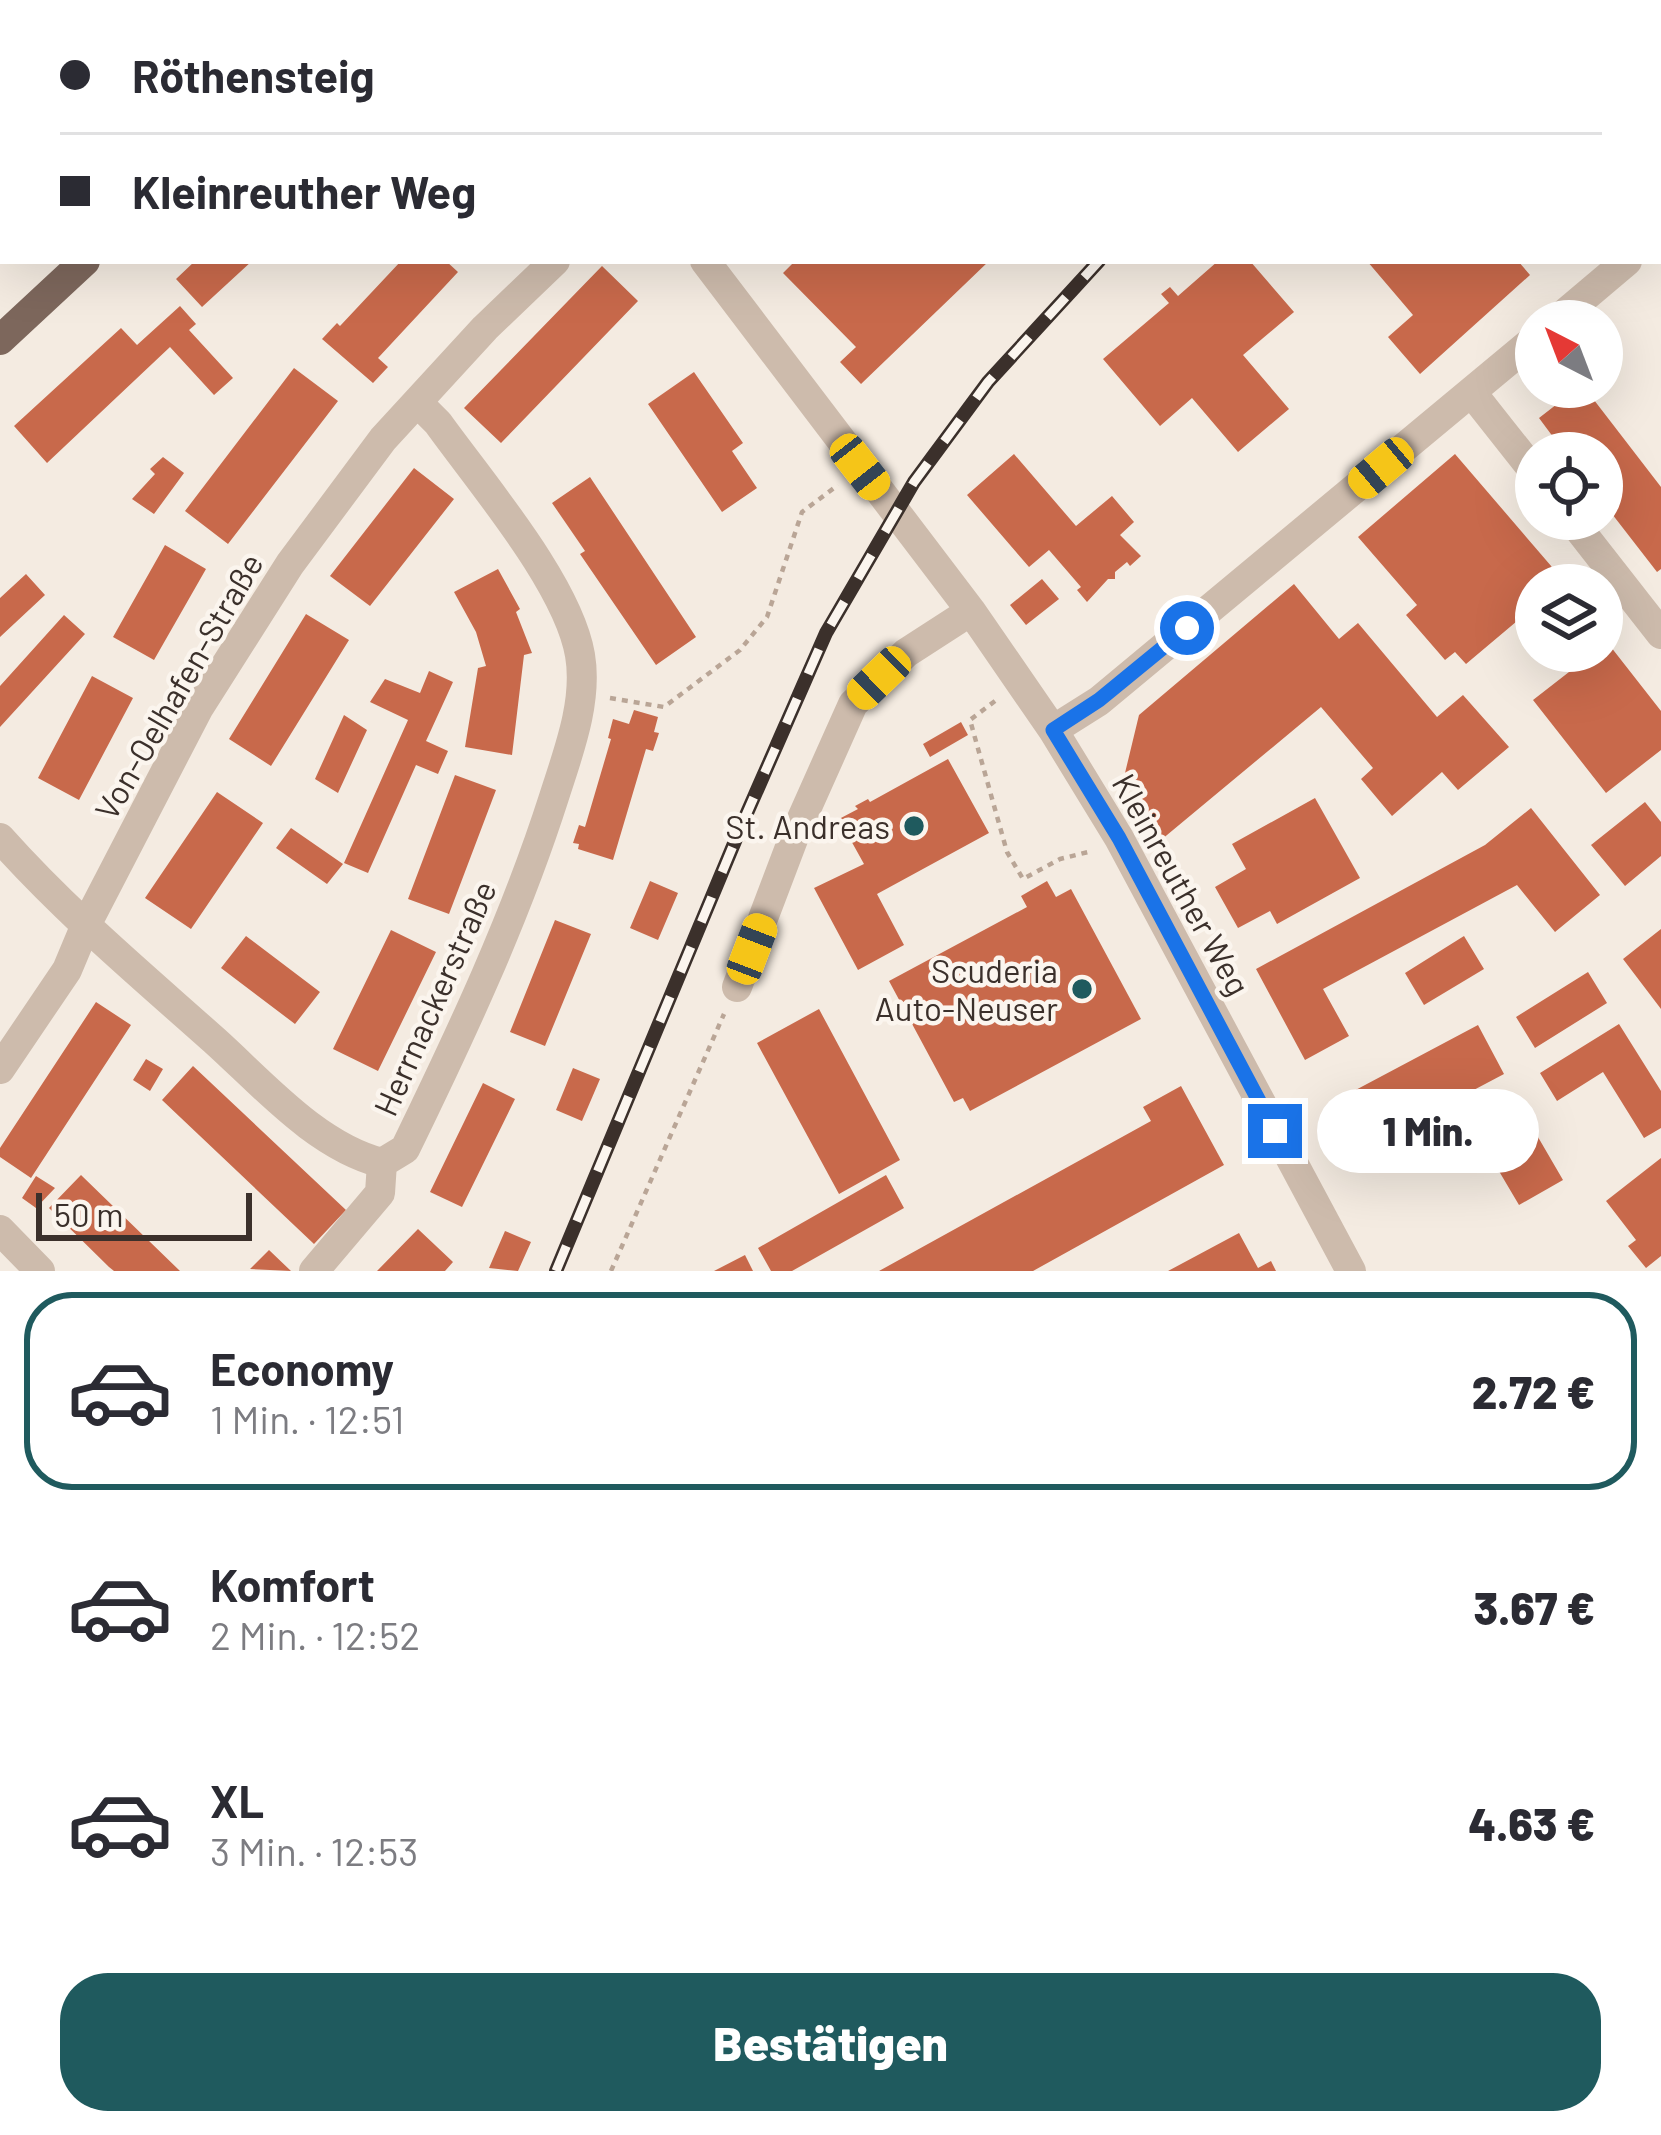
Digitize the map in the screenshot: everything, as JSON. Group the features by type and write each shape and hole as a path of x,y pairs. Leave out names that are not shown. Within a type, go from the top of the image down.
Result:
{"main road":[{"path":"0,340 83,264"}],"street":[{"name":"Von-Oelhafen-Straße","path":"0,1069 67,970 198,709 242,634 370,457 485,328 552,264"},
{"name":"Kleinreuther Weg","path":"707,264 971,611 1053,730 1119,838 1352,1271"},
{"path":"1581,300 1623,264"},
{"path":"1053,730 1099,700 1515,356"},
{"path":"1472,393 1515,447"},
{"name":"Herrnackerstraße","path":"0,838 85,927 285,1104 354,1156 382,1162 405,1149 481,991 533,864 571,744 581,693 580,656 556,590 438,423 417,402"},
{"path":"1587,540 1661,634"},
{"path":"737,987 795,834 853,704 906,653 971,611"},
{"path":"314,1271 380,1193 382,1162"},
{"path":"0,1230 40,1271"}],"path":[{"path":"581,693 664,707 740,650 767,617 802,512 860,467"},
{"path":"970,720 1007,852 1023,879 1060,859"},
{"path":"611,1271 737,987"}],"building":[{"path":"192,264 249,264 202,307 176,279"},
{"path":"398,264 449,264 458,272 378,358 388,367 373,383 322,339 337,323 340,326"},
{"path":"792,264 986,264 861,384 840,362 856,347 783,273"},
{"path":"1215,264 1253,264 1294,312 1243,355 1289,409 1238,452 1192,398 1160,426 1103,359 1169,303 1161,294 1170,287 1178,296"},
{"path":"1370,264 1521,264 1530,275 1420,374 1388,337 1413,315"},
{"path":"602,266 638,301 501,443 464,408"},
{"path":"180,306 196,324 189,330 233,378 214,395 170,347 47,463 14,426 121,328 137,345"},
{"path":"294,368 338,401 228,544 185,511"},
{"path":"694,372 743,443 732,451 757,488 722,512 648,404"},
{"path":"1552,408 1600,408 1619,432 1549,432 1539,418"},
{"path":"1623,438 1661,487 1661,569 1657,572 1623,528"},
{"path":"1014,454 1076,526 1112,496 1134,522 1120,535 1141,556 1115,572 1115,579 1108,579 1087,602 1077,590 1081,587 1049,550 1029,567 967,495"},
{"path":"1455,454 1515,524 1515,540 1529,540 1549,564 1515,564 1515,623 1466,664 1455,652 1445,660 1406,615 1417,605 1358,537"},
{"path":"163,457 184,473 154,514 132,499 155,474 150,469"},
{"path":"414,468 454,499 370,606 330,576"},
{"path":"590,477 696,637 656,665 580,554 585,551 552,503"},
{"path":"165,545 206,569 154,660 113,637"},
{"path":"498,569 520,609 516,612 532,653 524,655 512,755 465,747 478,668 486,666 476,632 454,592"},
{"path":"26,574 45,595 0,637 0,598"},
{"path":"1042,579 1059,599 1026,625 1010,605"},
{"path":"1294,584 1339,639 1358,623 1437,717 1463,695 1509,747 1458,790 1442,772 1392,816 1361,779 1373,768 1321,707 1161,840 1125,773 1139,715"},
{"path":"306,614 349,640 271,766 229,739"},
{"path":"64,615 85,634 0,727 0,686"},
{"path":"1623,662 1661,711 1661,750 1606,793 1533,700 1569,672 1623,672"},
{"path":"429,671 453,682 426,741 448,751 438,774 416,765 368,873 344,863 408,720 370,702 385,679 420,693"},
{"path":"92,676 133,698 79,800 38,778"},
{"path":"634,710 658,717 654,732 659,733 653,751 646,749 613,860 573,843 579,825 585,827 613,719 629,724"},
{"path":"344,715 367,730 338,793 315,779"},
{"path":"961,722 968,735 930,757 923,744"},
{"name":"St. Andreas","path":"948,759 989,833 877,894 904,945 858,970 814,888 864,864 839,819 858,809 855,806"},
{"path":"455,775 496,790 449,914 408,899"},
{"path":"217,792 263,823 191,929 145,898"},
{"path":"1315,798 1360,878 1277,924 1270,911 1238,928 1215,887 1246,869 1232,844"},
{"path":"1645,802 1661,822 1661,856 1625,886 1591,845"},
{"path":"1531,808 1600,895 1555,932 1517,885 1323,989 1349,1036 1305,1060 1256,969 1485,845"},
{"path":"291,828 343,864 327,884 276,848"},
{"path":"650,881 678,893 658,940 630,928"},
{"path":"1047,881 1056,897 1071,889 1141,1019 970,1111 963,1098 954,1102 889,981 1027,907 1021,896"},
{"path":"555,920 591,934 545,1046 510,1032"},
{"path":"1661,929 1661,1009 1623,959"},
{"path":"391,930 436,952 378,1071 333,1049"},
{"path":"246,936 320,992 295,1024 221,968"},
{"path":"1464,936 1484,969 1424,1005 1405,973"},
{"path":"1588,972 1607,1003 1535,1048 1516,1017"},
{"path":"96,1002 131,1025 31,1178 0,1157 0,1148"},
{"path":"819,1009 900,1160 839,1194 757,1043"},
{"path":"1619,1024 1661,1091 1661,1128 1644,1138 1603,1072 1557,1101 1540,1073"},
{"path":"1478,1025 1504,1074 1400,1129 1403,1135 1362,1158 1333,1102"},
{"path":"146,1059 163,1069 150,1091 133,1080"},
{"path":"193,1066 346,1210 314,1244 162,1100"},
{"path":"573,1068 600,1079 582,1121 556,1110"},
{"path":"483,1083 515,1099 462,1207 430,1192"},
{"path":"1181,1086 1224,1165 1033,1271 879,1271 1151,1121 1143,1107"},
{"path":"1524,1113 1563,1180 1519,1205 1480,1139"},
{"path":"1661,1158 1661,1256 1646,1268 1628,1246 1636,1240 1606,1201"},
{"path":"81,1175 180,1271 114,1271 109,1267 49,1208"},
{"path":"886,1175 904,1208 792,1271 771,1271 758,1248"},
{"path":"36,1176 55,1188 36,1208 22,1198"},
{"path":"418,1229 453,1262 445,1271 377,1271"},
{"path":"505,1231 531,1242 518,1271 489,1268"},
{"path":"1239,1233 1258,1268 1271,1261 1276,1271 1168,1271"},
{"path":"269,1250 291,1271 250,1269"},
{"path":"745,1255 753,1271 714,1271"}],"railway":[{"path":"556,1271 826,633 914,482 988,382 1096,264"}],"place":[{"name":"St. Andreas","path":"914,826"},
{"name":"Scuderia Auto-Neuser","path":"1082,989"}],"route":[{"path":"1187,628 1099,700 1053,730 1119,838 1275,1131"}]}
